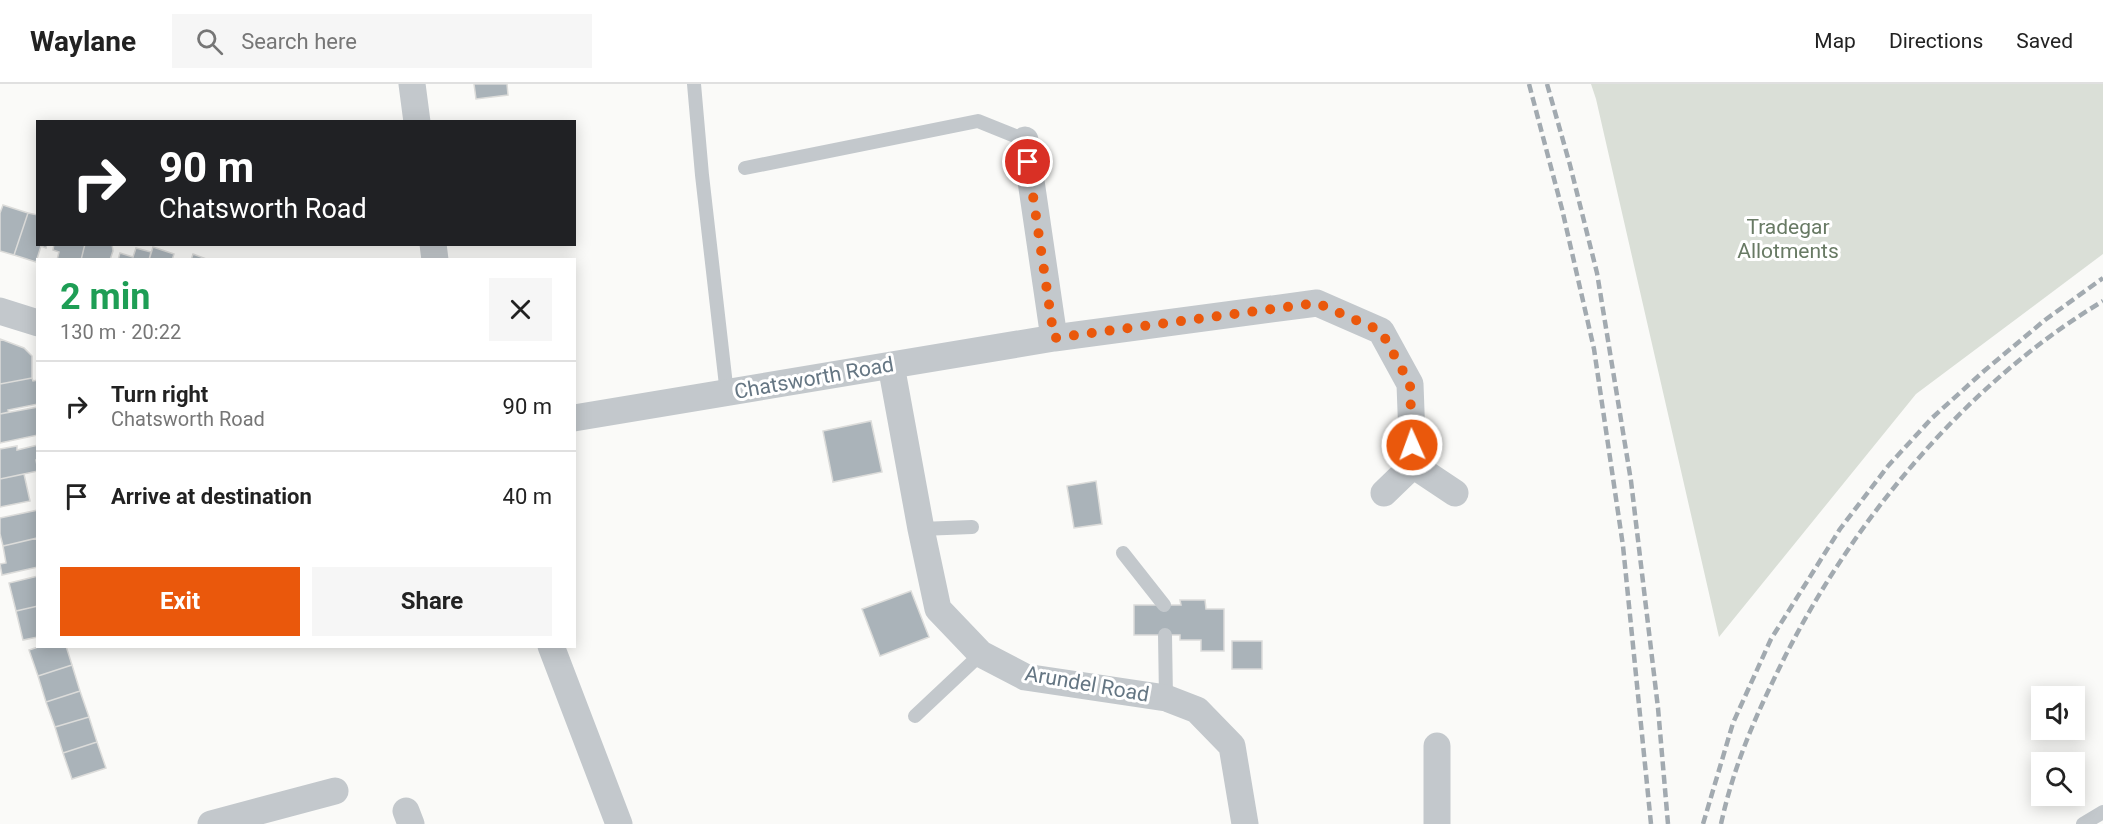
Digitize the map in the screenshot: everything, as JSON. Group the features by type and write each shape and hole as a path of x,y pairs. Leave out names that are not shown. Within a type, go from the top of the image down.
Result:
{"street":[{"path":"412,84 417,120"},
{"path":"1025,140 1054,338"},
{"name":"Chatsworth Road","path":"576,418 1054,338 1317,303 1381,331 1410,384 1413,465"},
{"path":"0,311 36,322"},
{"name":"Arundel Road","path":"891,365 938,609 981,654 1025,677 1166,698 1197,711 1232,747 1245,824"},
{"path":"1384,493 1413,465 1455,493"},
{"path":"552,648 619,824"},
{"path":"1437,746 1437,824"},
{"path":"210,824 334,791"}],"lane":[{"path":"694,84 727,393"},
{"path":"745,168 978,121 1025,140"},
{"path":"921,529 972,527"},
{"path":"1123,553 1164,605"},
{"path":"1165,635 1166,698"},
{"path":"915,716 981,654"},
{"path":"2083,824 2103,812"}],"green space":[{"name":"Tradegar Allotments","path":"1591,84 2103,84 2103,254 1916,394 1719,637 1596,99"}],"building":[{"path":"474,84 507,84 508,95 476,99"},
{"path":"3,205 28,213 14,255 0,251 0,213"},
{"path":"28,213 36,215 36,246 41,246 36,262 14,255"},
{"path":"54,246 84,246 82,258 58,258 59,252 53,250"},
{"path":"84,246 112,246 111,258 82,258"},
{"path":"153,247 174,254 173,258 150,258"},
{"path":"136,248 151,252 150,258 119,258 120,253 133,257"},
{"path":"193,254 204,258 192,258"},
{"path":"0,339 24,348 32,356 32,378 0,384"},
{"path":"32,378 33,381 36,380 36,404 8,410 9,412 0,414 0,384"},
{"path":"36,407 36,435 0,443 0,414"},
{"path":"871,421 882,472 833,482 823,431"},
{"path":"36,445 36,471 0,479 0,449 17,446 17,450"},
{"path":"24,474 30,501 0,507 0,479"},
{"path":"1096,481 1102,524 1074,528 1067,486"},
{"path":"36,510 36,538 3,546 0,518"},
{"path":"36,538 36,567 2,575 0,564 6,563 3,546"},
{"path":"36,576 36,606 16,611 9,583"},
{"path":"911,591 929,637 880,656 862,609"},
{"path":"1180,600 1205,600 1206,609 1224,609 1224,651 1201,651 1201,640 1180,640 1180,635 1134,635 1134,605 1181,605"},
{"path":"36,606 36,637 23,640 16,611"},
{"path":"1232,641 1262,641 1262,669 1232,669"},
{"path":"36,648 67,648 72,665 38,676 29,650"},
{"path":"72,665 80,691 46,702 38,676"},
{"path":"80,691 89,717 55,727 46,702"},
{"path":"89,717 97,742 63,753 55,727"},
{"path":"97,742 106,768 72,779 63,753"}],"railway":[{"path":"1529,84 1562,209 1594,349 1623,546 1651,824"},
{"path":"1547,84 1597,273 1631,481 1658,708 1668,824"},
{"path":"1703,824 1733,723 1771,639 1840,529 1888,466 1932,418 2045,320 2103,278"},
{"path":"1721,824 1743,750 1774,679 1802,624 1871,517 1911,467 1955,419 2001,376 2051,336 2103,301"}],"route":[{"path":"1028,162 1054,338 1317,303 1381,331 1410,384 1412,445"}]}
